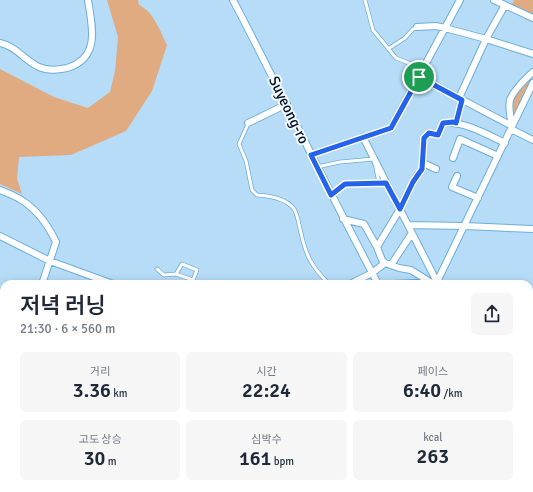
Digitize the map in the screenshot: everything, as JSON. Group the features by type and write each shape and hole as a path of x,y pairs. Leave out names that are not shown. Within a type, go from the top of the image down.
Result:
{"street":[{"path":"0,43 8,45 40,68 57,70 74,66 88,55 93,33 88,0"},
{"name":"Suyeong-ro","path":"233,0 287,104 343,219 376,280"},
{"path":"311,155 391,128 460,0"},
{"path":"494,0 533,18"},
{"path":"456,123 461,99 486,39 505,5"},
{"path":"417,27 436,26 445,28 533,54"},
{"path":"512,128 510,99 533,72"},
{"path":"419,77 533,140"},
{"path":"437,280 465,226 533,83"},
{"path":"248,123 287,104"},
{"path":"377,247 400,209 413,182 422,169 424,138 429,133 438,135 443,123 453,122 505,143"},
{"path":"363,137 412,233 434,280"},
{"path":"452,158 460,139 498,156"},
{"path":"423,163 436,169"},
{"path":"457,176 452,187 478,198"},
{"path":"0,190 23,201 41,217 52,232 56,242 43,280"},
{"path":"343,219 364,224 377,247 382,260 385,263 411,270 429,280"},
{"path":"408,225 533,229"},
{"path":"392,265 412,233"},
{"path":"0,236 50,261 102,280"},
{"path":"358,280 372,273 385,263"}],"lane":[{"path":"365,0 373,30 388,49 396,58 424,67"},
{"path":"388,49 405,38 413,29 417,27"},
{"path":"248,123 239,144 246,161 252,190 257,196 271,197 286,202 294,209 304,246 312,266 325,280"},
{"path":"317,167 340,162 375,160 379,183"},
{"path":"331,195 345,184 386,183"},
{"path":"157,269 164,275 176,274 193,280 197,270 182,264 176,274"}],"shaded area":[{"path":"107,0 138,0 139,5 149,12 159,28 167,45 152,91 126,131 71,155 19,157 17,179 22,194 0,184 0,69 54,97 88,108 110,92 115,71 118,37"},
{"path":"514,0 533,0 533,14 512,4"},
{"path":"532,77 513,117 512,105 516,94"}],"route":[{"path":"419,77 462,100 456,123 443,123 438,135 429,133 424,138 422,169 413,182 400,209 386,183 345,184 331,195 311,155 391,128 419,77"}]}
